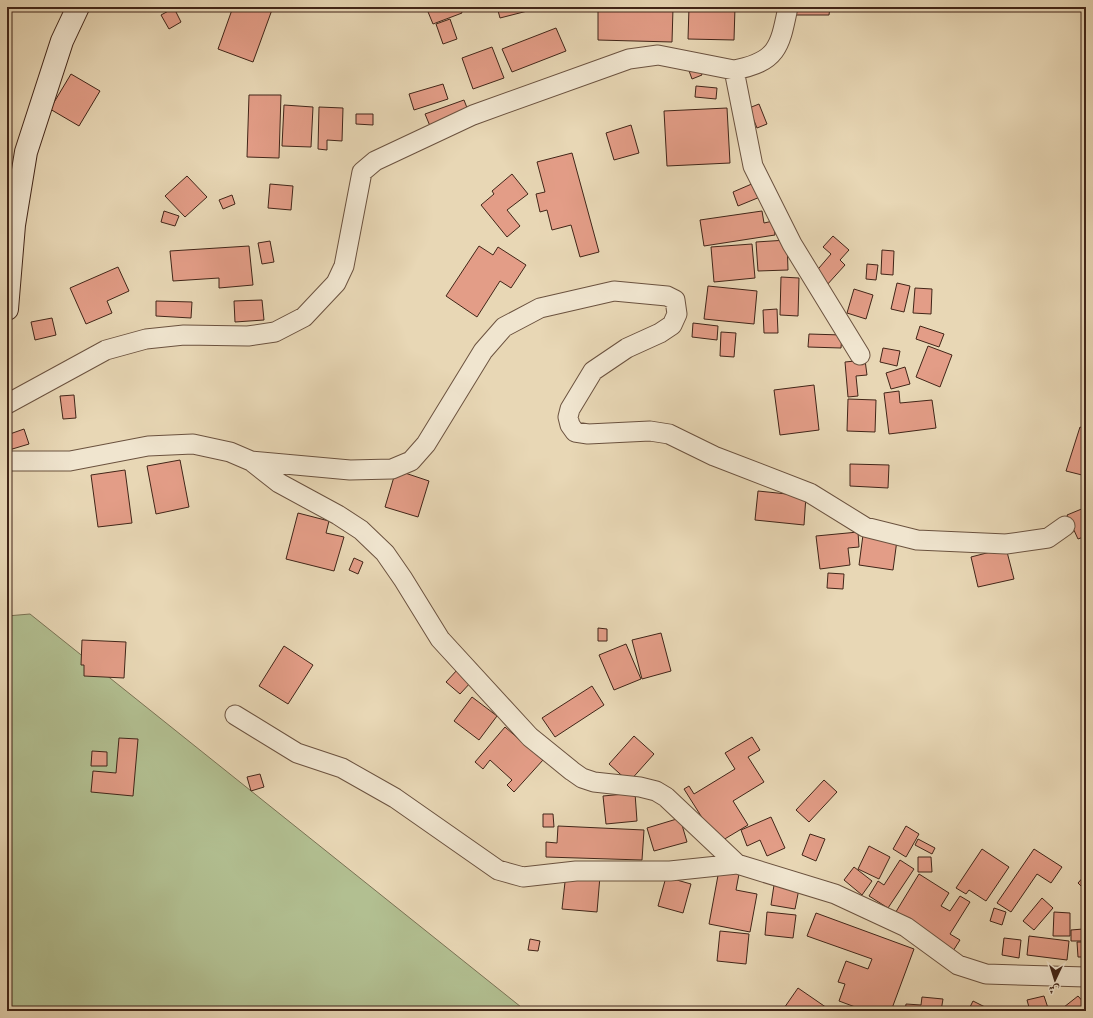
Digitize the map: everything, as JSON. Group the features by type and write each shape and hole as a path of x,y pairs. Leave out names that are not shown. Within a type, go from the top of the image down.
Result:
{"street":[{"path":"7,309 14,225 26,152 62,41 78,7"},
{"path":"7,404 106,350 146,339 184,335 248,336 275,332 304,317 336,283 344,266 362,172 375,161 466,119 629,59 658,55 734,70 746,68 768,58 781,41 788,7"},
{"path":"734,70 753,166 792,244 860,355"},
{"path":"251,461 350,470 392,468 412,461 426,444 483,351 504,326 540,308 614,291 667,296 675,300 677,314 672,325 660,333 627,348 593,371 570,409 568,417 570,425 575,432 588,434 650,431 669,434 714,456 810,492 865,527 917,540 1006,544 1048,538 1065,526"},
{"path":"7,461 70,461 148,446 193,444 230,452 251,461 279,483 338,515 361,530 385,553 404,579 440,639 536,742 582,778 594,782 640,787 661,794 737,864"},
{"path":"234,715 297,753 342,768 396,798 498,870 523,877 576,871 670,871 737,864 835,894 906,927 958,965 986,974 1086,977"}],"green space":[{"path":"30,614 526,1011 7,1011 7,616"}],"building":[{"path":"233,7 273,7 253,62 218,49"},
{"path":"426,7 460,7 462,13 433,24"},
{"path":"497,7 543,7 500,18"},
{"path":"598,7 673,8 672,42 598,40"},
{"path":"689,7 735,7 734,40 688,39"},
{"path":"796,7 830,7 829,15 796,15"},
{"path":"174,8 181,22 169,29 161,15"},
{"path":"450,19 457,39 443,44 436,24"},
{"path":"556,28 566,51 512,72 502,49"},
{"path":"492,47 504,78 473,89 462,58"},
{"path":"698,65 702,75 692,79 688,68"},
{"path":"71,74 100,91 79,126 50,109"},
{"path":"443,84 448,99 414,110 409,94"},
{"path":"696,86 717,88 716,99 695,97"},
{"path":"249,95 281,95 279,158 247,157"},
{"path":"464,100 469,113 430,126 425,114"},
{"path":"759,104 767,124 757,128 749,108"},
{"path":"284,105 313,107 311,147 282,146"},
{"path":"319,107 343,108 342,141 327,140 327,150 318,149"},
{"path":"727,108 730,163 667,166 664,111"},
{"path":"356,114 373,114 373,125 356,124"},
{"path":"631,125 639,153 614,160 606,133"},
{"path":"572,153 599,252 580,257 571,225 552,230 547,210 540,212 536,194 545,192 537,162"},
{"path":"512,174 528,194 507,210 520,226 507,237 481,205 494,194 492,191"},
{"path":"187,176 207,197 185,217 165,196"},
{"path":"754,183 760,197 738,206 733,192"},
{"path":"270,184 293,186 291,210 268,208"},
{"path":"232,195 235,204 223,209 219,200"},
{"path":"164,211 179,216 175,226 161,222"},
{"path":"762,211 764,223 773,221 775,235 704,246 700,220"},
{"path":"833,236 849,250 840,260 845,265 826,286 813,275 831,254 823,247"},
{"path":"787,240 788,270 758,271 756,242"},
{"path":"270,241 274,262 262,264 258,243"},
{"path":"752,244 755,278 714,282 711,247"},
{"path":"249,246 253,285 219,288 219,278 173,281 170,251"},
{"path":"479,246 493,255 498,247 526,265 511,288 500,281 477,317 446,296"},
{"path":"882,250 894,251 893,275 881,274"},
{"path":"867,264 878,265 876,280 866,279"},
{"path":"118,267 129,291 107,301 112,313 86,324 70,288"},
{"path":"781,277 799,278 798,316 780,315"},
{"path":"897,283 910,286 904,312 891,309"},
{"path":"708,286 757,291 754,324 704,319"},
{"path":"915,288 932,289 931,314 913,313"},
{"path":"854,289 873,295 866,319 847,313"},
{"path":"262,300 264,320 235,322 234,301"},
{"path":"156,301 192,302 191,318 156,316"},
{"path":"777,309 778,333 764,333 763,310"},
{"path":"52,318 56,335 35,340 31,322"},
{"path":"693,323 718,326 717,340 692,337"},
{"path":"920,326 944,334 939,347 916,339"},
{"path":"721,332 736,333 734,357 720,356"},
{"path":"809,334 842,335 841,348 808,347"},
{"path":"928,346 952,355 940,387 916,377"},
{"path":"883,348 900,351 897,366 880,362"},
{"path":"865,360 867,375 856,376 858,396 848,397 845,362"},
{"path":"905,367 910,384 891,389 886,373"},
{"path":"814,385 819,430 780,435 774,390"},
{"path":"899,391 900,403 932,400 936,428 889,434 884,393"},
{"path":"74,395 76,418 63,419 60,396"},
{"path":"848,399 876,400 875,432 847,431"},
{"path":"1080,427 1086,429 1086,476 1066,471"},
{"path":"24,429 29,444 9,450 7,435"},
{"path":"180,460 189,507 156,514 147,466"},
{"path":"850,464 889,465 888,488 850,486"},
{"path":"125,470 132,523 98,527 91,475"},
{"path":"396,470 429,481 418,517 385,507"},
{"path":"758,491 806,496 804,525 755,520"},
{"path":"1084,508 1086,536 1078,539 1067,515"},
{"path":"298,513 329,521 326,533 344,537 334,571 286,559"},
{"path":"858,532 859,547 848,548 850,565 820,569 816,536"},
{"path":"863,535 897,540 893,570 859,565"},
{"path":"1006,548 1014,579 978,587 971,557"},
{"path":"354,558 363,562 358,574 349,570"},
{"path":"828,573 844,574 843,589 827,588"},
{"path":"598,628 607,629 607,641 598,641"},
{"path":"661,633 671,671 642,679 632,640"},
{"path":"82,640 126,642 124,678 84,676 84,665 81,665"},
{"path":"626,644 641,679 614,690 599,655"},
{"path":"284,646 313,665 288,704 259,686"},
{"path":"458,669 472,681 460,694 446,682"},
{"path":"592,686 604,705 555,737 542,718"},
{"path":"472,697 497,716 479,740 454,721"},
{"path":"505,727 543,760 514,792 507,785 512,780 490,760 483,769 475,762"},
{"path":"634,736 654,754 629,782 609,764"},
{"path":"752,737 760,750 748,757 764,782 733,801 748,825 718,843 684,789 689,786 694,794 735,769 725,753"},
{"path":"119,738 138,739 133,796 91,792 93,771 116,773"},
{"path":"92,751 107,752 107,766 91,766"},
{"path":"260,774 264,787 251,791 247,777"},
{"path":"824,780 837,792 809,822 796,810"},
{"path":"635,793 637,821 606,824 603,796"},
{"path":"543,814 553,814 554,827 543,827"},
{"path":"771,817 785,848 767,856 760,840 747,846 741,830"},
{"path":"680,818 687,842 654,851 647,828"},
{"path":"558,826 644,830 642,860 546,857 546,842 557,843"},
{"path":"906,826 919,834 906,857 893,849"},
{"path":"810,834 825,839 816,861 802,855"},
{"path":"918,839 935,848 932,854 915,845"},
{"path":"869,846 890,857 879,879 858,869"},
{"path":"982,849 1009,867 986,901 969,890 966,894 956,888"},
{"path":"1034,849 1062,867 1051,883 1037,874 1011,912 997,903"},
{"path":"918,857 931,857 932,872 918,872"},
{"path":"900,860 914,869 888,908 869,896 878,881 884,885"},
{"path":"854,867 872,881 862,895 844,880"},
{"path":"719,870 739,874 736,890 757,894 750,932 709,924"},
{"path":"566,873 600,876 597,912 562,909"},
{"path":"919,874 949,893 941,906 950,911 960,896 970,902 950,934 960,940 953,951 894,915"},
{"path":"1086,874 1086,891 1078,883"},
{"path":"666,877 691,884 683,913 658,906"},
{"path":"774,885 799,889 795,909 771,905"},
{"path":"1042,898 1053,908 1034,930 1023,921"},
{"path":"994,908 1006,912 1002,925 990,921"},
{"path":"767,912 796,915 793,938 765,935"},
{"path":"1054,912 1070,913 1070,936 1053,936"},
{"path":"816,913 914,949 891,1011 866,1011 839,1001 845,984 838,982 846,961 868,969 872,959 807,936"},
{"path":"1083,929 1084,941 1071,941 1071,930"},
{"path":"720,931 749,934 746,964 717,961"},
{"path":"1029,936 1069,941 1067,960 1027,955"},
{"path":"1004,938 1021,940 1019,958 1002,955"},
{"path":"530,939 540,941 538,951 528,950"},
{"path":"1077,942 1086,942 1086,957 1078,957"},
{"path":"798,988 830,1010 782,1011"},
{"path":"1044,996 1049,1011 1030,1011 1027,1000"},
{"path":"1078,996 1086,1005 1086,1011 1059,1011"},
{"path":"922,997 943,999 941,1011 905,1011 906,1004 921,1005"},
{"path":"973,1001 987,1008 985,1011 968,1011"}]}
